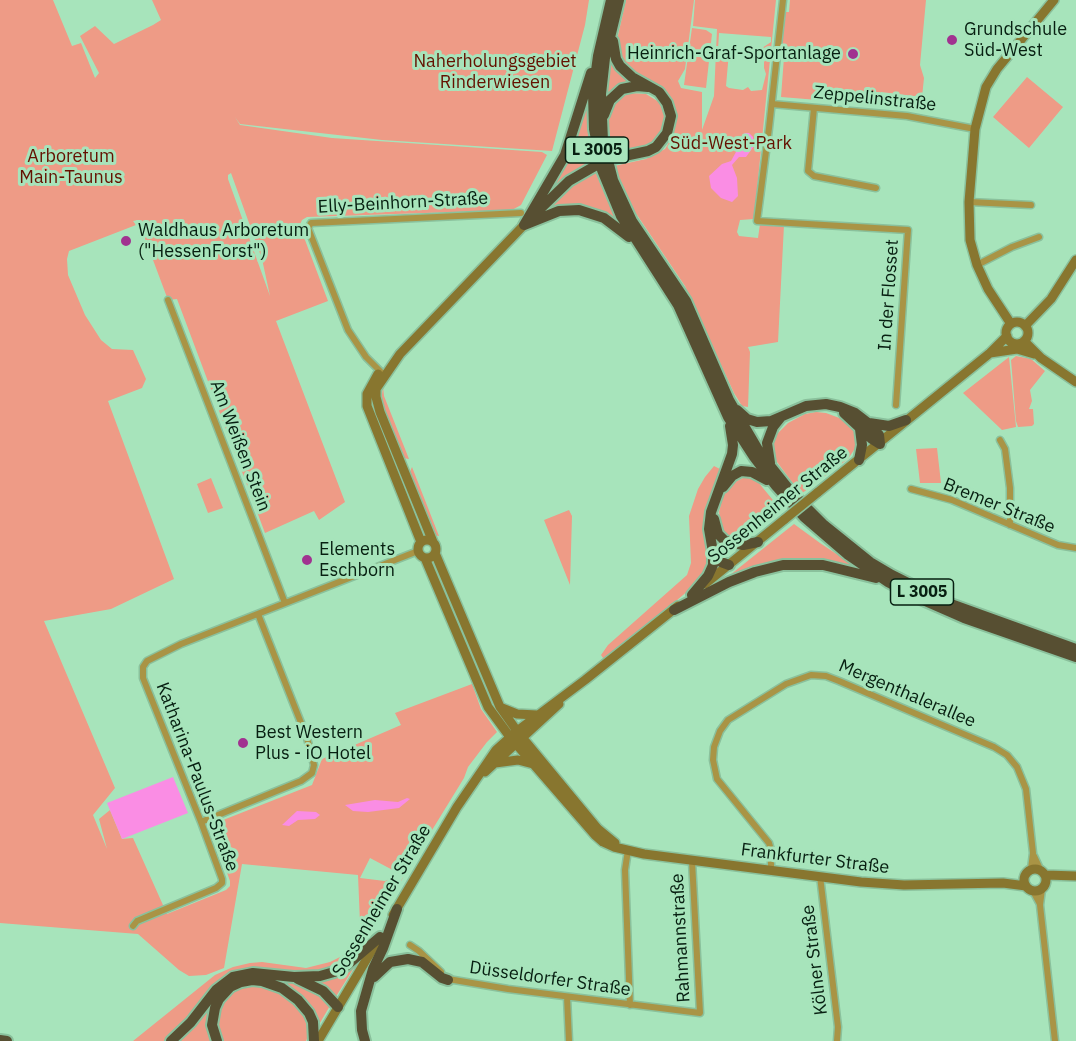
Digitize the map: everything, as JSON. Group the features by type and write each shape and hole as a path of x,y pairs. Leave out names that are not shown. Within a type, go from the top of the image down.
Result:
{"highway":[{"name":"L 3005","path":"611,0 595,70 592,107 599,159 614,203 678,305 728,417 776,486 831,542 888,582 964,618 1076,657"},
{"name":"L 3005","path":"619,0 601,84 601,127 606,157 621,200 639,232 686,301 729,400 749,436 774,472 824,525 861,555 891,575 948,603 1076,649"},
{"path":"613,27 612,45 616,59 626,72 662,95 669,107 671,120 662,141 652,149 615,159"},
{"path":"524,225 565,155 600,47"},
{"path":"601,127 606,106 615,94 630,86 651,87"},
{"path":"524,225 569,181 595,166"},
{"path":"524,225 560,211 590,212 614,223 639,245"},
{"path":"729,400 742,415 752,421 771,421 806,406 833,405 849,410 864,426 879,435 880,444"},
{"path":"774,472 767,442 773,427 782,416"},
{"path":"692,595 711,571 713,552 709,529 711,512 733,449 728,417"},
{"path":"864,426 890,426 906,420"},
{"path":"859,460 864,426"},
{"path":"758,542 742,545 725,541 716,528 716,506 724,485 732,476 741,471 758,474 776,486"},
{"path":"713,552 718,560 729,565"},
{"path":"674,610 729,582 755,572 783,566 823,565 888,582"},
{"path":"365,1041 361,1011 373,969 384,948 397,909"},
{"path":"171,1041 191,1022 216,990 233,977 253,973 294,977 320,976 334,972 358,957 380,937"},
{"path":"361,1011 373,979 381,968 390,962 400,959 416,960 448,980"},
{"path":"294,977 323,992 338,1008"},
{"path":"217,1041 212,1025 219,999 230,987 252,980 282,988 298,1000 313,1022 316,1041"},
{"path":"0,1040 6,1041"}],"street":[{"path":"772,104 783,0"},
{"path":"1009,339 1018,343 1024,340 1028,335 1025,326 1018,322 1011,324 988,289 977,265 969,234 969,202 975,129 986,87 997,69 1054,0"},
{"name":"Zeppelinstraße","path":"772,104 907,116 975,129"},
{"name":"In der Flosset","path":"772,104 757,221 908,230 896,405"},
{"path":"814,108 808,171 814,176 876,188"},
{"path":"969,202 1031,205"},
{"name":"Elly-Beinhorn-Straße","path":"382,373 359,348 348,330 308,228 311,223 520,213"},
{"path":"516,737 488,707 421,551 366,399 369,388 382,373 524,225"},
{"path":"977,265 1012,247 1040,237"},
{"path":"1025,326 1057,291 1076,260"},
{"name":"Am Weißen Stein","path":"168,300 285,603"},
{"name":"Sossenheimer Straße","path":"316,1041 338,1008 457,807 492,755 1009,339 1007,331 1011,324"},
{"path":"1024,340 1041,358"},
{"path":"990,353 1022,349 1041,358 1076,382"},
{"path":"382,373 376,389 378,405 436,546 435,553 468,633 500,707 516,737"},
{"path":"1000,440 1005,448 1010,488 1010,525"},
{"name":"Bremer Straße","path":"911,489 952,501 1058,545 1076,548"},
{"path":"421,551 425,540 433,542"},
{"path":"421,551 432,556 435,553"},
{"name":"Katharina-Paulus-Straße","path":"133,926 137,921 216,888 222,883 201,822 143,678 143,667 147,661 173,648 285,603 421,551"},
{"path":"201,822 301,781 312,773 314,765 307,738 258,614"},
{"path":"453,625 459,632 468,633"},
{"name":"Mergenthalerallee","path":"771,869 769,843 717,778 713,760 714,747 720,730 728,720 786,684 811,675 839,681 1005,753 1013,760 1026,789 1055,1041"},
{"name":"Sossenheimer Straße","path":"478,779 537,715 585,680"},
{"path":"500,707 517,714 537,715"},
{"name":"Frankfurter Straße","path":"516,737 536,766 598,838 607,844 626,850 692,861 904,885 1003,883 1076,876"},
{"name":"Frankfurter Straße","path":"516,737 598,829 626,850"},
{"path":"495,763 523,760 536,766"},
{"path":"626,850 630,1005"},
{"name":"Rahmannstraße","path":"692,861 700,1013"},
{"name":"Kölner Straße","path":"820,876 838,1027 837,1041"},
{"name":"Düsseldorfer Straße","path":"410,945 430,960 448,980 700,1013"},
{"path":"567,996 568,1041"}],"green space":[{"path":"0,0 53,0 72,46 81,43 95,78 99,73 80,36 95,26 114,44 153,25 161,20 152,0 589,0 585,25 552,151 382,140 240,124 235,117 240,125 332,138 542,152 547,155 521,205 512,210 307,217 302,220 299,227 300,233 305,240 328,301 276,321 345,502 319,520 314,511 265,533 177,299 168,300 138,220 133,221 136,225 69,251 67,259 68,275 85,315 101,340 112,349 133,350 146,379 142,388 108,401 174,579 111,609 44,621 115,788 93,815 107,849 99,819 110,810 122,839 133,838 167,914 226,890 230,886 212,831 213,824 312,785 322,759 401,725 395,713 472,684 481,709 497,732 468,767 464,778 404,876 370,858 360,878 385,881 389,879 400,883 375,923 366,943 349,961 322,973 236,972 165,1041 133,1041 215,975 233,967 262,962 306,968 330,962 342,956 354,942 363,925 360,923 358,875 242,864 224,968 206,975 189,976 179,970 138,934 0,923","holes":["231,173 262,259 270,296 228,179"]},
{"name":"Süd-West-Park","path":"626,0 694,0 685,69 678,81 681,88 702,92 702,130 714,96 717,29 693,26 695,0 776,0 754,219 740,220 737,232 739,236 758,238 760,224 784,225 778,342 748,347 750,352 748,407 742,406 734,393 685,286 635,212 614,166 646,159 665,149 671,139 676,119 670,98 664,90 629,71 618,56 617,40","holes":["719,33 771,37 771,42 762,48 767,50 769,56 764,62 766,74 762,90 751,91 748,87 743,90 726,86 729,52 718,50"]},
{"name":"Heinrich-Graf-Sportanlage","path":"790,0 926,0 920,65 924,78 922,97 881,92 880,105 781,97 785,44 781,44 784,12 789,12"},
{"path":"692,28 706,30 712,34 706,88 684,85"},
{"path":"611,45 639,84 619,86 613,90 605,104"},
{"path":"1027,77 1063,107 1029,148 993,117"},
{"path":"588,91 589,141 594,160 567,178 545,198"},
{"path":"630,93 646,94 659,102 665,117 663,130 652,143 641,148 612,154 608,117 618,99"},
{"path":"595,171 607,200 624,229 604,213 584,206 538,216 570,187"},
{"path":"1016,356 1031,359 1045,371 1030,390 1032,401 1029,409 1033,409 1034,424 1032,426 1018,427 1016,421 1011,360"},
{"path":"1009,357 1016,427 1002,430 963,393"},
{"path":"383,386 384,396 409,459 403,458 381,403"},
{"path":"816,412 842,419 856,431 858,444 848,459 801,494 777,462 773,440 788,423 805,414"},
{"path":"937,448 941,483 920,483 916,449"},
{"path":"714,466 720,469 720,472 709,563 703,578 608,658 603,658 601,655 608,645 687,575 691,563 689,516 698,489"},
{"path":"412,467 439,536 434,535 409,474"},
{"path":"211,478 223,508 208,513 197,484"},
{"path":"743,478 751,478 758,482 782,511 752,535 743,539 733,539 721,528 719,512 723,496 735,482"},
{"path":"569,510 572,516 570,585 544,520"},
{"path":"794,524 862,571 811,560 725,579"},
{"path":"357,963 335,998 309,980"},
{"path":"257,976 295,981 319,992 328,999 331,1004 317,1028 309,1008 288,990 264,979 244,978 223,989 213,1005 209,1024 214,1041 175,1041 185,1033 225,985 239,977"},
{"path":"258,984 280,992 297,1006 304,1016 309,1034 306,1041 223,1041 218,1028 217,1013 226,995 241,985"}],"shaded area":[{"path":"745,133 753,137 754,146 746,157 739,157 732,165 737,178 738,196 732,202 721,198 711,188 709,176 722,164 731,161 736,152 737,140"},
{"path":"173,777 188,813 122,839 107,803"},
{"path":"410,799 399,808 368,812 353,811 345,805 375,800 398,802"},
{"path":"297,811 316,812 320,815 315,819 298,820 289,826 282,825"}],"place":[{"name":"Grundschule Süd-West","path":"952,40"},
{"name":"Heinrich-Graf-Sportanlage","path":"853,54"},
{"name":"Waldhaus Arboretum (\"HessenForst\")","path":"126,241"},
{"name":"Elements Eschborn","path":"307,560"},
{"name":"Best Western Plus - iO Hotel","path":"243,743"}],"park label":[{"name":"Naherholungsgebiet Rinderwiesen","path":"495,72"},
{"name":"Arboretum Main-Taunus","path":"71,167"}]}
